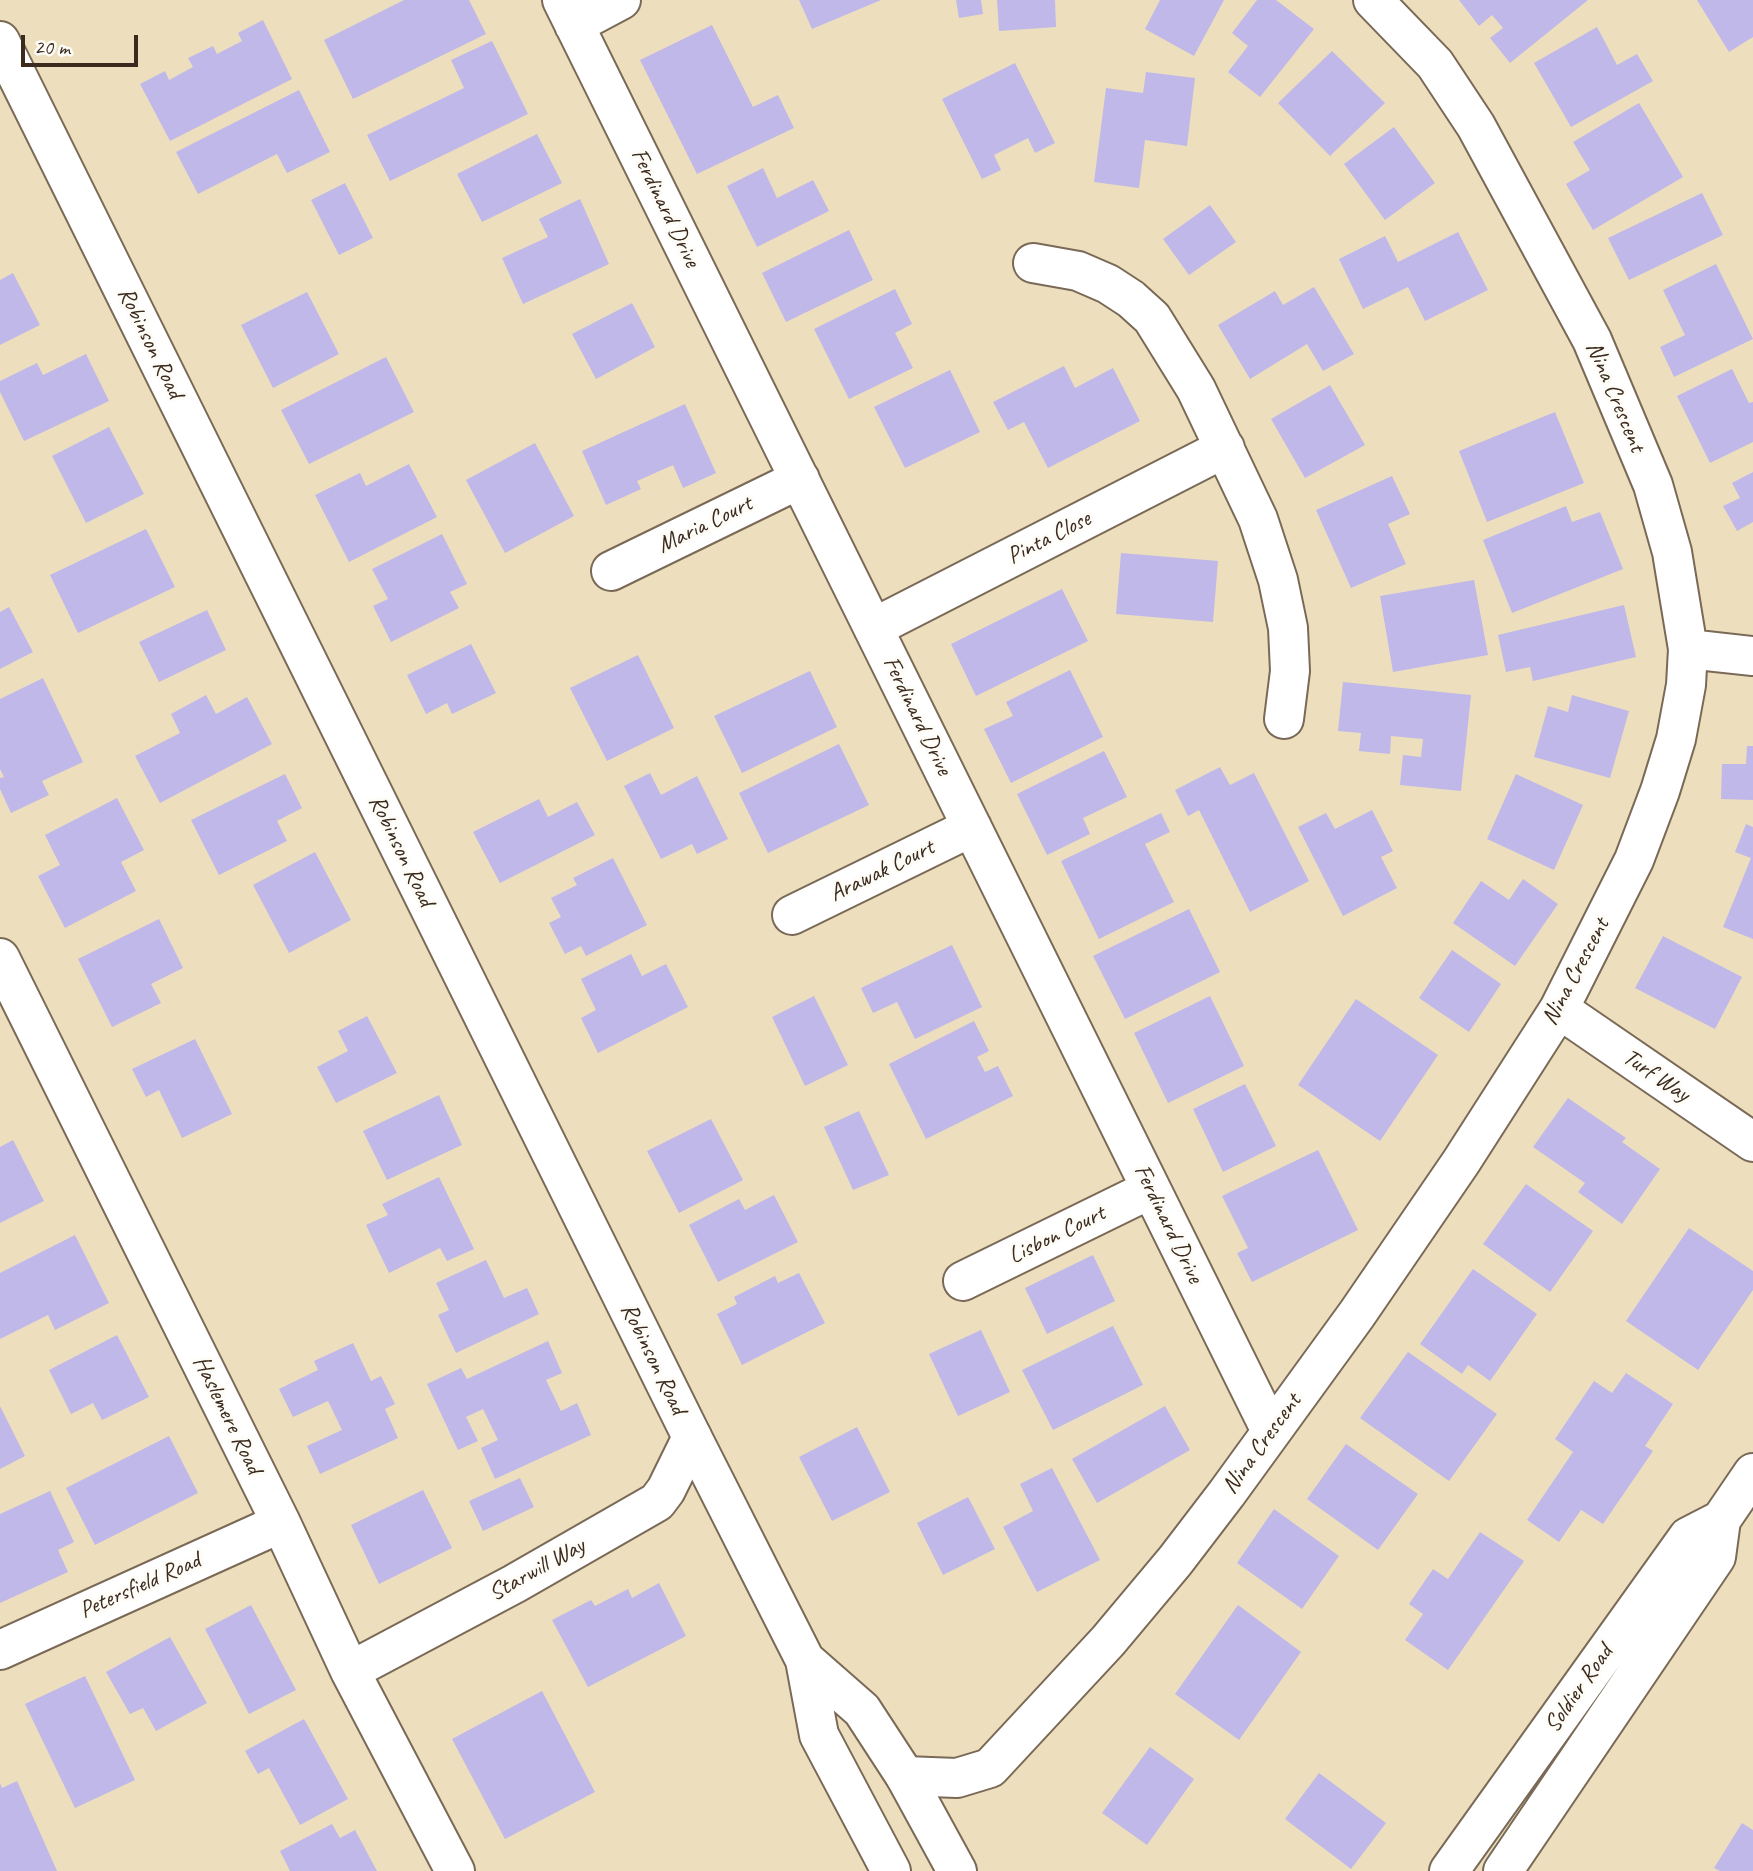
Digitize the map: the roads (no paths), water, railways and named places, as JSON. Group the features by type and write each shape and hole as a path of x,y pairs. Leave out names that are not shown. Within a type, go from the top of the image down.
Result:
{"main road":[{"path":"568,12 621,0"},
{"name":"Nina Crescent","path":"905,1776 957,1778 990,1768 1108,1641 1158,1581 1271,1432 1357,1314 1461,1161 1559,1009 1633,860 1660,792 1676,738 1686,685 1688,649 1672,552 1653,485 1592,340 1476,126 1435,64 1373,0"},
{"name":"Ferdinard Drive","path":"568,12 1271,1432"},
{"name":"Robinson Road","path":"0,41 805,1660 819,1735 891,1871"},
{"path":"1033,263 1078,271 1108,284 1131,299 1152,318 1177,355 1258,519 1278,580 1289,628 1290,671 1284,719"},
{"name":"Pinta Close","path":"873,628 1225,449"},
{"name":"Maria Court","path":"611,571 800,479"},
{"path":"1688,649 1753,656"},
{"name":"Arawak Court","path":"792,915 972,827"},
{"name":"Haslemere Road","path":"0,958 281,1523 350,1671 455,1871"},
{"name":"Turf Way","path":"1559,1009 1753,1142"},
{"name":"Lisbon Court","path":"963,1281 1151,1189"},
{"name":"Starwill Way","path":"350,1671 514,1584 656,1502 669,1483 692,1437"},
{"name":"Soldier Road","path":"1503,1871 1716,1558 1721,1520 1753,1473"},
{"name":"Soldier Road","path":"1449,1871 1688,1536 1721,1520"},
{"name":"Petersfield Road","path":"0,1650 281,1523"},
{"name":"Robinson Road","path":"805,1660 862,1710 905,1776 957,1871"}]}
